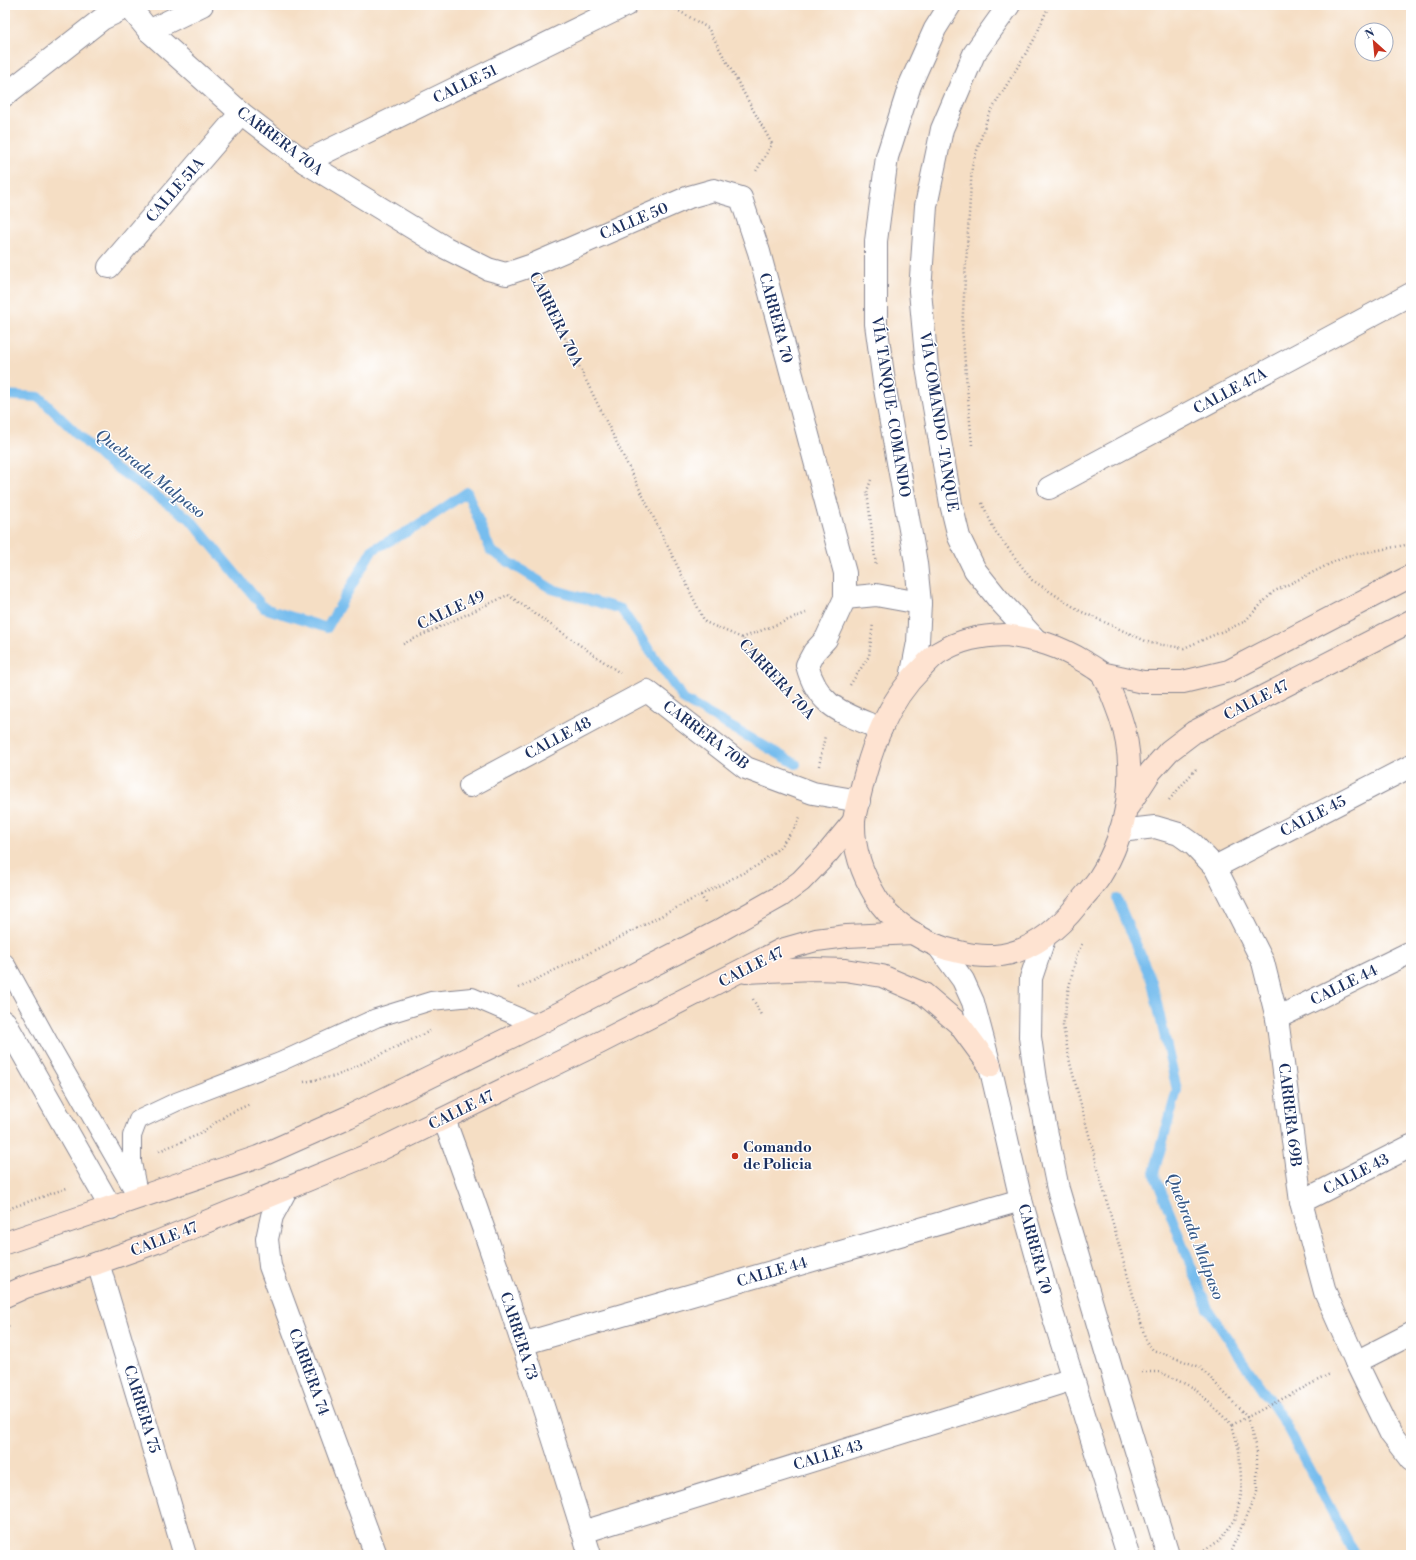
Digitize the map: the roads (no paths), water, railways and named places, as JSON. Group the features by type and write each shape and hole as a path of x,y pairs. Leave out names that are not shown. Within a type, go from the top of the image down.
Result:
{"main road":[{"path":"1100,673 1114,698 1124,728 1128,749 1130,774 1125,810 1120,831 1099,878 1071,913 1044,939 1026,948 1003,955 974,956 938,946 914,933 897,921 880,905 868,883 858,859 856,811 867,766 881,729 898,695 911,678 936,654 954,645 979,636 1006,635 1035,639 1068,652 1100,673 1143,682 1183,682 1229,671 1411,576"},
{"name":"CALLE 47","path":"1125,810 1151,771 1169,750 1194,732 1411,620"},
{"path":"5,1243 139,1199 258,1157 348,1116 536,1025 719,931 781,896 801,881 826,855 856,811"},
{"name":"CALLE 47","path":"5,1296 25,1287 164,1239 373,1153 740,972 781,950 816,940 847,936 914,933"},
{"path":"740,972 814,969 845,970 882,976 924,994 959,1024 990,1066"}],"street":[{"path":"149,31 202,5"},
{"name":"CALLE 51","path":"305,162 626,5"},
{"name":"VÍA TANQUE- COMANDO","path":"911,678 918,642 920,603 916,562 885,389 876,324 876,241 888,157 908,92 935,29 950,5"},
{"name":"VÍA COMANDO -TANQUE","path":"1009,5 974,54 942,129 926,206 920,291 927,367 951,504 959,537 975,570 999,600 1035,639"},
{"path":"5,95 102,19 128,6"},
{"name":"CARRERA 70A","path":"128,6 149,31 241,113 305,162 444,247 488,269 506,274 530,266"},
{"name":"CALLE 51A","path":"109,267 241,113"},
{"name":"CALLE 50","path":"530,266 689,197 714,190 741,198"},
{"name":"CARRERA 70","path":"741,198 758,252 843,565 845,573 845,598"},
{"name":"CALLE 47A","path":"1049,488 1411,294"},
{"path":"881,729 836,710 819,694 811,679 808,665 814,652 826,639 845,598 876,595 920,603"},
{"name":"CALLE 48","path":"470,786 647,692"},
{"name":"CARRERA 70B","path":"647,692 746,768 812,792 856,811"},
{"name":"CALLE 45","path":"1215,867 1411,766"},
{"name":"CARRERA 69B","path":"1120,831 1155,827 1179,834 1194,844 1215,867 1263,962 1277,1018 1301,1202 1325,1292 1356,1362 1391,1434 1411,1460"},
{"path":"1044,939 1031,978 1030,1037 1036,1080 1058,1189 1168,1555"},
{"name":"CARRERA 70","path":"938,946 963,980 973,1002 990,1066 1021,1200 1053,1315 1128,1555"},
{"name":"CALLE 44","path":"1277,1018 1411,952"},
{"path":"5,1022 111,1208"},
{"name":"CARRERA 73","path":"444,1119 522,1344 590,1555"},
{"name":"CALLE 43","path":"1301,1202 1411,1146"},
{"name":"CARRERA 74","path":"286,1188 272,1216 267,1239 270,1266 376,1555"},
{"name":"CALLE 44","path":"522,1344 1021,1200"},
{"name":"CARRERA 75","path":"98,1263 186,1555"},
{"path":"1356,1362 1411,1334"},
{"name":"CALLE 43","path":"583,1532 1073,1379"}],"lane":[{"path":"5,963 119,1168 139,1199"},
{"path":"139,1199 132,1162 132,1136 138,1120 176,1102 280,1062 376,1018 431,1001 472,997 536,1025"}],"waterway":[{"name":"Quebrada Malpaso","path":"5,395 39,397 103,459 190,519 264,608 327,628 372,550 416,527 467,492 491,551 552,589 621,609 684,700 796,764"},
{"name":"Quebrada Malpaso","path":"1117,899 1152,982 1177,1090 1154,1173 1209,1311 1283,1420 1355,1555"}],"place":[{"name":"Comando de Policia","path":"735,1156"}]}
